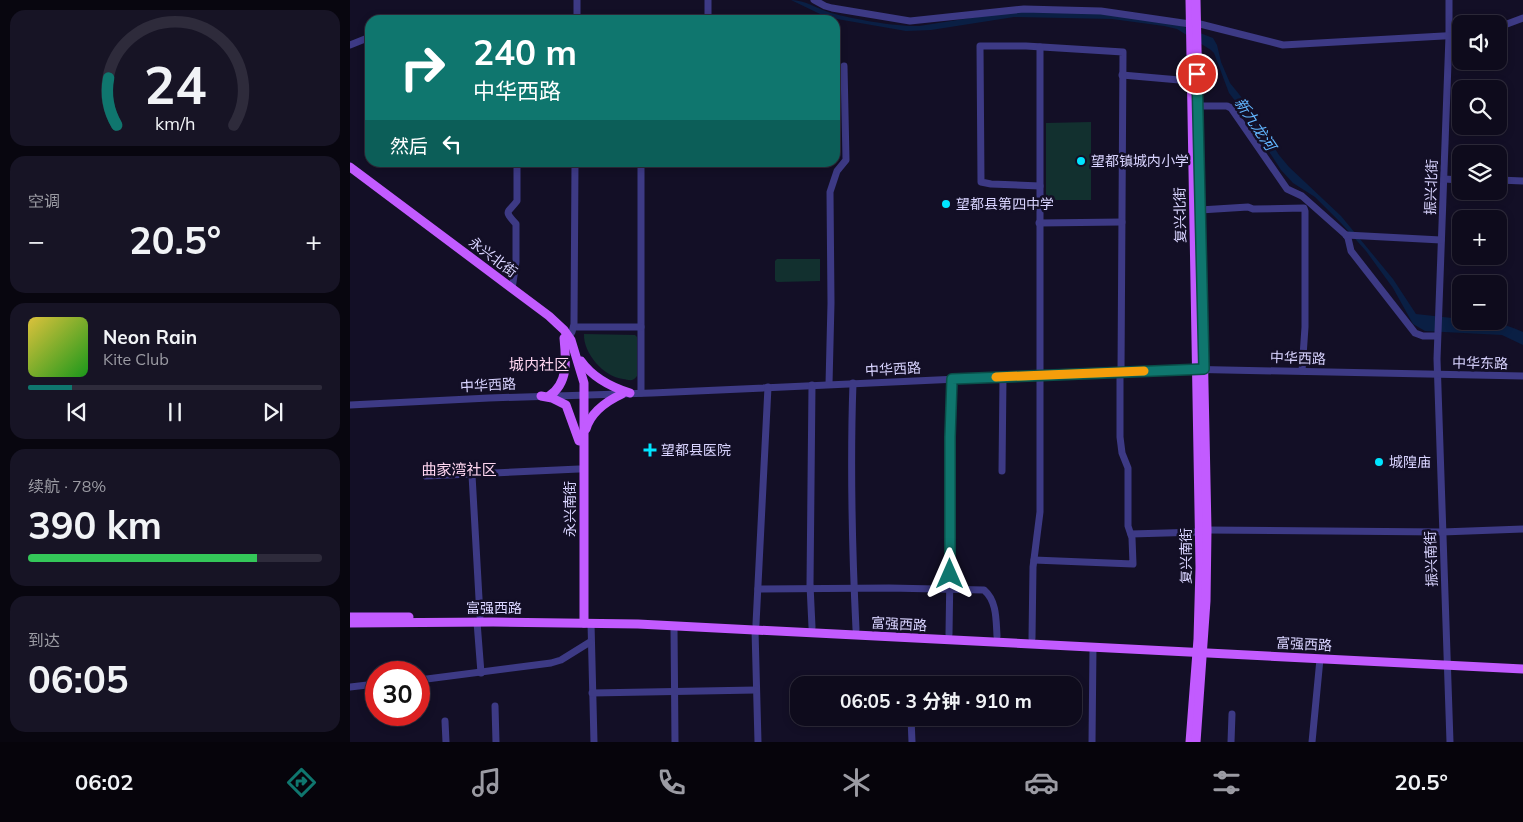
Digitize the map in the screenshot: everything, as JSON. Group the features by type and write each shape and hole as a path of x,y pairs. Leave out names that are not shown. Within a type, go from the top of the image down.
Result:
{"main road":[{"name":"复兴北街","path":"1190,0 1193,25 1191,81 1200,369"},
{"name":"复兴北街","path":"1193,25 1196,0"},
{"name":"复兴北街","path":"1193,42 1198,106 1200,369"},
{"name":"永兴北街","path":"350,166 559,325 575,349 583,379 581,395"},
{"name":"永兴北街","path":"350,173 546,320 567,338 581,395"},
{"path":"545,396 558,390 564,377 567,338"},
{"path":"575,349 589,371 611,386 626,393"},
{"name":"复兴南街","path":"1196,742 1204,531 1200,369"},
{"path":"582,437 590,418 596,411 612,399 626,393"},
{"name":"永兴南街","path":"581,395 584,621"},
{"path":"545,396 566,405 582,437"},
{"name":"永兴南街","path":"582,437 579,469 584,621"},
{"name":"富强西路","path":"350,617 584,621 755,627 1093,647 1200,650 1447,662"},
{"name":"富强西路","path":"350,623 478,619"},
{"name":"富强西路","path":"584,621 674,626 856,629 1032,638 1320,659 1447,662"},
{"name":"复兴南街","path":"1190,742 1200,650"},
{"path":"1447,662 1523,663"},
{"path":"1447,662 1523,669"}],"street":[{"path":"577,0 577,15"},
{"path":"708,0 708,15"},
{"path":"814,0 832,8 910,21 1012,9 1122,12 1193,25 1282,45 1452,36"},
{"path":"1040,10 1041,0"},
{"name":"振兴北街","path":"1437,375 1449,0"},
{"path":"1507,24 1523,18"},
{"path":"350,45 365,39"},
{"path":"1034,560 1133,564 1131,534 1128,526 1128,468 1122,454 1120,437 1122,52 1040,47 980,46 981,182 1040,186"},
{"path":"1032,638 1034,560 1040,512 1040,47"},
{"path":"829,384 832,303 830,192 837,171 846,160 844,66"},
{"path":"1122,75 1191,81"},
{"path":"1198,106 1231,108 1287,189 1302,196 1348,235 1441,240"},
{"path":"512,289 516,262 516,224 508,213 510,208 517,202 517,167"},
{"path":"567,338 574,327 575,167"},
{"path":"641,167 641,393"},
{"path":"1444,179 1452,179"},
{"path":"1507,180 1523,181"},
{"path":"1200,210 1248,207 1253,209 1304,208 1305,327 1302,371"},
{"path":"1039,223 1122,222"},
{"path":"1348,235 1351,251 1415,333 1423,336 1438,335"},
{"path":"574,327 640,327"},
{"name":"中华西路","path":"350,405 1200,369 1437,375"},
{"name":"中华东路","path":"1437,375 1523,376"},
{"name":"振兴南街","path":"1437,375 1450,742"},
{"path":"1002,471 1004,377"},
{"path":"948,634 952,379"},
{"path":"853,383 851,447 852,532 856,629"},
{"path":"812,385 812,627"},
{"path":"758,742 755,627 768,387"},
{"path":"426,476 579,469"},
{"path":"472,475 481,673"},
{"path":"1131,534 1204,531 1442,532 1523,529"},
{"path":"758,589 984,590 990,595 995,614 997,636"},
{"path":"584,621 590,642 594,742"},
{"path":"674,626 675,742"},
{"path":"430,679 551,663 590,642"},
{"path":"1092,742 1093,647"},
{"path":"1312,742 1320,659"},
{"path":"350,687 365,685"},
{"path":"592,693 756,690"},
{"path":"495,706 496,742"},
{"path":"1231,742 1232,714"},
{"path":"445,721 446,742"},
{"path":"911,726 912,742"}],"green space":[{"path":"1091,122 1091,200 1046,200 1046,123"},
{"path":"777,259 820,259 820,281 777,282 775,280 775,261"},
{"path":"584,334 635,335 637,337 637,376 629,380 616,377 602,369 587,349"}],"water":[{"path":"791,0 801,1 840,15 823,15"},
{"name":"新九龙河","path":"1009,12 1093,12 1174,23 1213,38 1230,83 1247,104 1279,155 1289,167 1341,216 1393,279 1416,314 1452,318 1452,330 1507,330 1508,326 1523,332 1523,345 1502,335 1425,331 1413,324 1393,288 1366,251 1315,197 1293,183 1281,170 1229,93 1214,53 1177,29 1112,19 1014,17 931,30 906,31 840,20 840,15 875,22 919,26"}],"slow traffic":[{"path":"996,377 1144,371"}],"place":[{"name":"望都镇城内小学","path":"1081,161"},
{"name":"望都县第四中学","path":"946,204"},
{"name":"望都县医院","path":"650,450"},
{"name":"城隍庙","path":"1379,462"}],"district":[{"name":"城内社区","path":"539,365"},
{"name":"曲家湾社区","path":"459,470"}],"route":[{"path":"950,574 952,379 1204,369 1197,74"}]}
